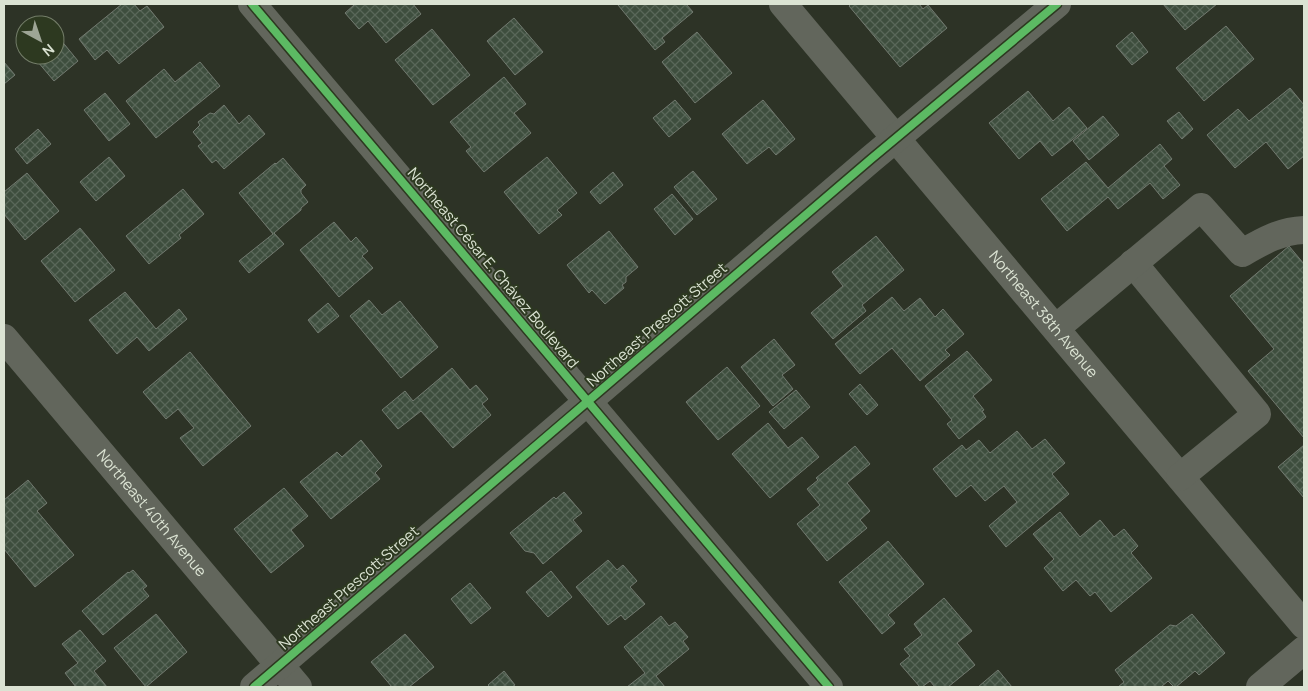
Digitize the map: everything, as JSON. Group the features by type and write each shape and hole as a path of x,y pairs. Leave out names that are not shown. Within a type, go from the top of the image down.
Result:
{"street":[{"name":"Northeast César E. Chávez Boulevard","path":"252,4 829,687"},
{"name":"Northeast 38th Avenue","path":"783,4 1304,625"},
{"name":"Northeast Prescott Street","path":"254,687 896,138 1057,4"},
{"path":"1056,328 1201,207 1242,253 1270,238 1291,230 1304,230"},
{"path":"1133,263 1257,414 1180,477"},
{"name":"Northeast 40th Avenue","path":"4,338 298,687"},
{"path":"1260,687 1304,650"}],"building":[{"path":"122,4 134,4 140,11 147,6 164,27 119,64 107,50 95,60 79,39"},
{"path":"353,4 413,4 421,14 386,43 368,21 359,29 345,13"},
{"path":"686,4 693,12 662,38 665,42 655,50 618,5"},
{"path":"851,4 919,4 923,9 928,5 947,28 900,67 849,6"},
{"path":"1163,4 1217,4 1185,30"},
{"path":"514,18 543,52 515,75 487,41"},
{"path":"1226,26 1254,59 1204,101 1176,68"},
{"path":"432,29 470,75 433,105 395,60"},
{"path":"697,32 732,73 695,103 662,62"},
{"path":"1132,32 1148,52 1132,65 1116,46"},
{"path":"65,45 78,61 54,81 40,65 65,65"},
{"path":"4,62 15,75 4,84"},
{"path":"200,62 220,86 156,138 126,101 164,69 175,82"},
{"path":"504,77 526,104 514,113 531,133 484,172 466,151 471,147 450,122"},
{"path":"1290,88 1304,105 1304,156 1288,169 1266,142 1235,168 1207,135 1238,109 1249,121"},
{"path":"1028,91 1053,121 1069,107 1087,128 1052,156 1040,141 1019,159 989,123"},
{"path":"105,93 130,124 109,141 84,110"},
{"path":"675,100 691,119 669,137 653,118"},
{"path":"763,100 795,139 776,155 769,147 747,164 722,134"},
{"path":"224,105 239,124 249,115 265,134 224,169 216,160 212,163 198,146 202,143 193,132 200,125 198,122 210,113 214,114"},
{"path":"1179,112 1193,129 1182,139 1167,121"},
{"path":"1103,116 1119,135 1089,160 1073,141"},
{"path":"38,129 51,144 27,164 15,149"},
{"path":"1160,144 1172,159 1164,166 1180,185 1163,199 1150,183 1118,209 1108,197 1067,231 1041,199 1086,162 1108,188"},
{"path":"109,157 125,176 96,201 80,182"},
{"path":"547,157 577,193 557,210 562,215 539,234 504,192"},
{"path":"283,158 306,185 301,190 301,193 308,202 274,233 284,244 249,273 239,261 273,234 239,193"},
{"path":"693,171 717,199 697,215 674,187"},
{"path":"613,172 623,185 600,204 590,192"},
{"path":"27,173 59,211 25,240 4,214 4,192"},
{"path":"183,189 204,214 179,235 181,238 149,264 126,236"},
{"path":"672,194 693,219 675,235 654,209"},
{"path":"334,222 351,242 356,237 368,251 362,256 373,268 339,297 300,250"},
{"path":"80,228 115,270 75,302 41,261"},
{"path":"609,231 638,267 626,277 626,282 622,285 624,288 605,304 592,290 589,293 567,265"},
{"path":"876,236 904,270 862,305 866,311 833,339 811,313 843,286 832,272"},
{"path":"1289,246 1304,264 1304,438 1248,371 1274,349 1230,296"},
{"path":"125,292 156,329 179,309 187,319 149,351 137,337 117,354 89,320"},
{"path":"892,297 904,311 920,298 935,317 943,309 964,334 945,350 950,355 920,381 892,348 860,374 835,344"},
{"path":"369,300 382,315 400,301 438,347 401,378 350,316"},
{"path":"328,303 339,316 318,333 308,320"},
{"path":"774,339 795,365 782,375 793,389 773,406 741,367"},
{"path":"967,351 992,380 973,396 984,410 982,411 986,417 959,439 947,424 952,420 925,386"},
{"path":"190,352 251,426 203,466 180,438 194,428 178,409 166,419 143,392"},
{"path":"727,367 760,406 718,440 686,402"},
{"path":"452,368 470,390 476,385 488,399 482,404 491,415 453,448 421,411 398,429 382,410 405,391 413,401"},
{"path":"860,384 878,405 867,415 849,394"},
{"path":"796,390 810,407 784,429 769,412"},
{"path":"768,423 788,448 802,437 819,457 770,498 732,454"},
{"path":"1017,431 1032,449 1045,439 1065,463 1052,474 1069,494 1006,547 989,526 1017,502 1004,486 985,501 971,485 956,497 933,469 962,445 966,450 979,440 990,453"},
{"path":"361,440 382,466 375,473 380,479 331,519 300,482 337,452 342,457"},
{"path":"1304,445 1304,498 1278,467"},
{"path":"855,446 870,464 847,483 870,511 860,520 867,528 827,561 797,524 820,505 807,489 818,480 816,478"},
{"path":"28,480 47,503 37,511 74,555 35,587 4,549 4,500"},
{"path":"284,488 308,516 291,530 304,546 271,573 234,529"},
{"path":"564,492 582,513 573,520 582,531 543,564 534,553 525,551 510,533 554,497 556,499"},
{"path":"1060,512 1080,537 1100,520 1114,537 1124,529 1138,546 1131,553 1152,578 1111,612 1095,592 1090,596 1076,580 1063,591 1044,568 1054,559 1033,534"},
{"path":"888,541 924,584 888,615 895,623 882,634 839,582"},
{"path":"608,560 617,570 623,565 637,581 630,587 645,604 625,620 621,615 608,625 576,587"},
{"path":"133,570 147,586 143,589 149,596 103,635 82,611 128,572"},
{"path":"551,571 572,597 548,617 526,592"},
{"path":"470,583 491,608 471,624 451,599"},
{"path":"944,598 972,631 957,643 975,665 948,687 935,687 930,681 920,687 900,664 910,656 904,649 922,635 914,624"},
{"path":"156,614 187,652 146,687 114,648"},
{"path":"1192,614 1225,653 1199,675 1195,671 1176,687 1168,681 1161,687 1118,687 1124,682 1115,670 1170,625 1176,626"},
{"path":"661,616 669,626 675,622 688,637 683,641 689,649 656,676 665,687 627,687 645,673 624,647"},
{"path":"80,630 106,661 94,671 107,687 76,687 65,673 78,663 62,644"},
{"path":"405,634 434,667 409,687 392,687 371,662"},
{"path":"998,670 1012,687 978,687"},
{"path":"504,671 515,685 512,687 490,687 488,685"}],"cycle path":[{"path":"252,4 829,687"},
{"path":"254,687 871,159 1057,4"}]}
